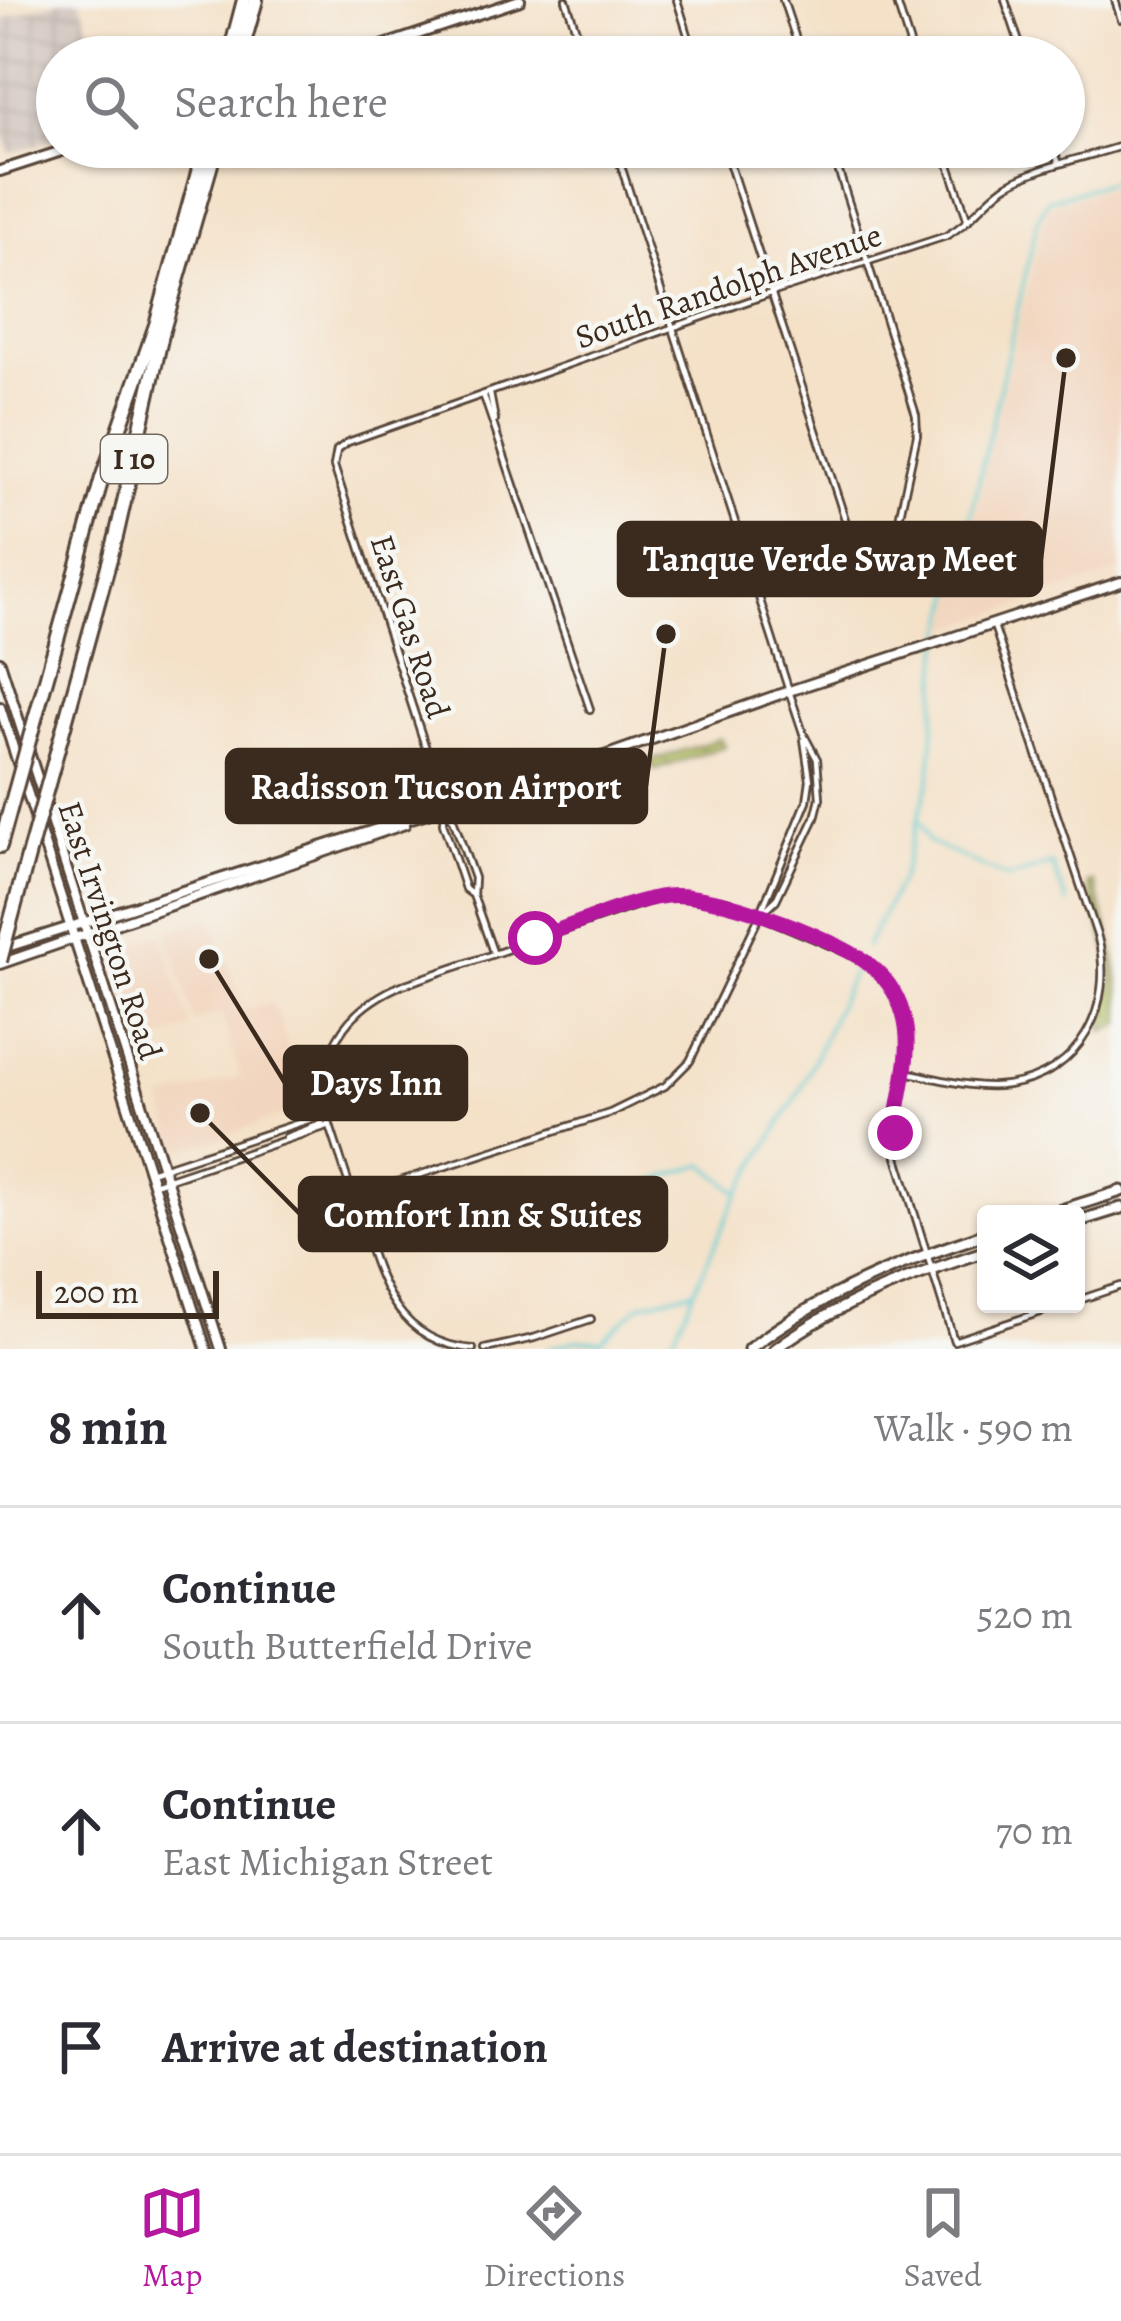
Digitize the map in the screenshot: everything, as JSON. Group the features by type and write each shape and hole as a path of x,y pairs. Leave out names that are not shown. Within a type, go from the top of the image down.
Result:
{"highway":[{"path":"235,36 244,0"},
{"path":"246,36 256,0"},
{"name":"I 10","path":"0,846 102,478 156,325 199,168"},
{"name":"I 10","path":"0,962 116,537 163,330 210,168"},
{"path":"0,812 12,792"}],"main road":[{"path":"412,36 520,0"},
{"path":"0,172 36,160"},
{"path":"0,950 445,808 1121,582"},
{"name":"East Irvington Road","path":"0,662 221,1349"},
{"name":"East Irvington Road","path":"0,707 206,1349"},
{"path":"0,962 366,841 445,808"},
{"path":"276,871 333,842"},
{"path":"1077,1205 1121,1191"},
{"path":"1085,1219 1121,1208"},
{"path":"749,1349 841,1289 977,1237"},
{"path":"776,1349 846,1305 977,1254"}],"street":[{"path":"566,0 578,36"},
{"path":"677,0 688,36"},
{"path":"783,0 795,36"},
{"path":"896,0 907,36"},
{"path":"1005,0 1017,36"},
{"path":"1115,0 1121,19"},
{"name":"South Randolph Avenue","path":"1085,158 1121,146"},
{"path":"622,168 789,691 818,759 820,798 815,818 776,900 760,915"},
{"path":"731,168 856,556"},
{"path":"758,591 880,546 899,519 917,435 916,415 838,168"},
{"path":"950,168 969,224"},
{"name":"South Randolph Avenue","path":"337,450 348,442 771,293 946,236 969,224 1009,184 1053,168"},
{"path":"487,395 590,709"},
{"name":"East Gas Road","path":"337,450 334,466 445,808 474,878 473,895 493,952"},
{"path":"905,1072 984,1086 1033,1079 1074,1052 1100,1004 1104,973 1098,938 994,625"},
{"path":"353,1196 609,1113 665,1086 690,1061 760,915 808,794 803,733"},
{"path":"808,794 820,798"},
{"path":"445,808 443,823 465,889 473,895"},
{"path":"473,1349 425,1335 402,1315 380,1284 326,1114 327,1064 338,1037 356,1010 397,987 664,896 726,901 856,956 886,980 905,1020 905,1072 896,1146 954,1341 1038,1313"},
{"path":"150,1172 326,1114"},
{"path":"278,1143 321,1124 326,1114"},
{"path":"154,1184 330,1125"},
{"path":"1085,1297 1121,1286"},
{"path":"485,1349 510,1347 591,1318"}],"shaded area":[{"path":"61,0 80,0 92,36 36,36 36,145 10,153 0,125 0,20"},
{"path":"1121,185 1121,571 948,629 1047,206"},
{"path":"412,748 422,783 420,793 332,826 317,779"},
{"path":"212,918 244,1010 271,1003 277,1011 306,1107 184,1150 175,1145 162,1100 240,1077 222,1014 194,1022 167,932"},
{"path":"162,935 191,1028 142,1045 115,964 124,947"}],"green space":[{"path":"720,739 724,746 655,770 644,757 654,760"},
{"path":"1093,882 1119,988 1121,1024 1103,1031 1111,961 1088,884"}],"waterway":[{"path":"866,947 901,879 930,778 940,653 1038,219 1048,200 1121,179"},
{"path":"920,823 928,842 1008,878 1052,864 1067,903"},
{"path":"668,1349 734,1202 801,1089 853,971"},
{"path":"617,1188 704,1164 739,1193"},
{"path":"548,1349 576,1340 601,1341 641,1304 694,1290"}],"place":[{"name":"Tanque Verde Swap Meet","path":"1066,358"},
{"name":"Radisson Tucson Airport","path":"666,634"},
{"name":"Days Inn","path":"209,959"},
{"name":"Comfort Inn & Suites","path":"200,1113"}],"route":[{"path":"535,938 664,896 697,896 726,901 864,960 890,986 905,1020 907,1055 895,1133"}]}
